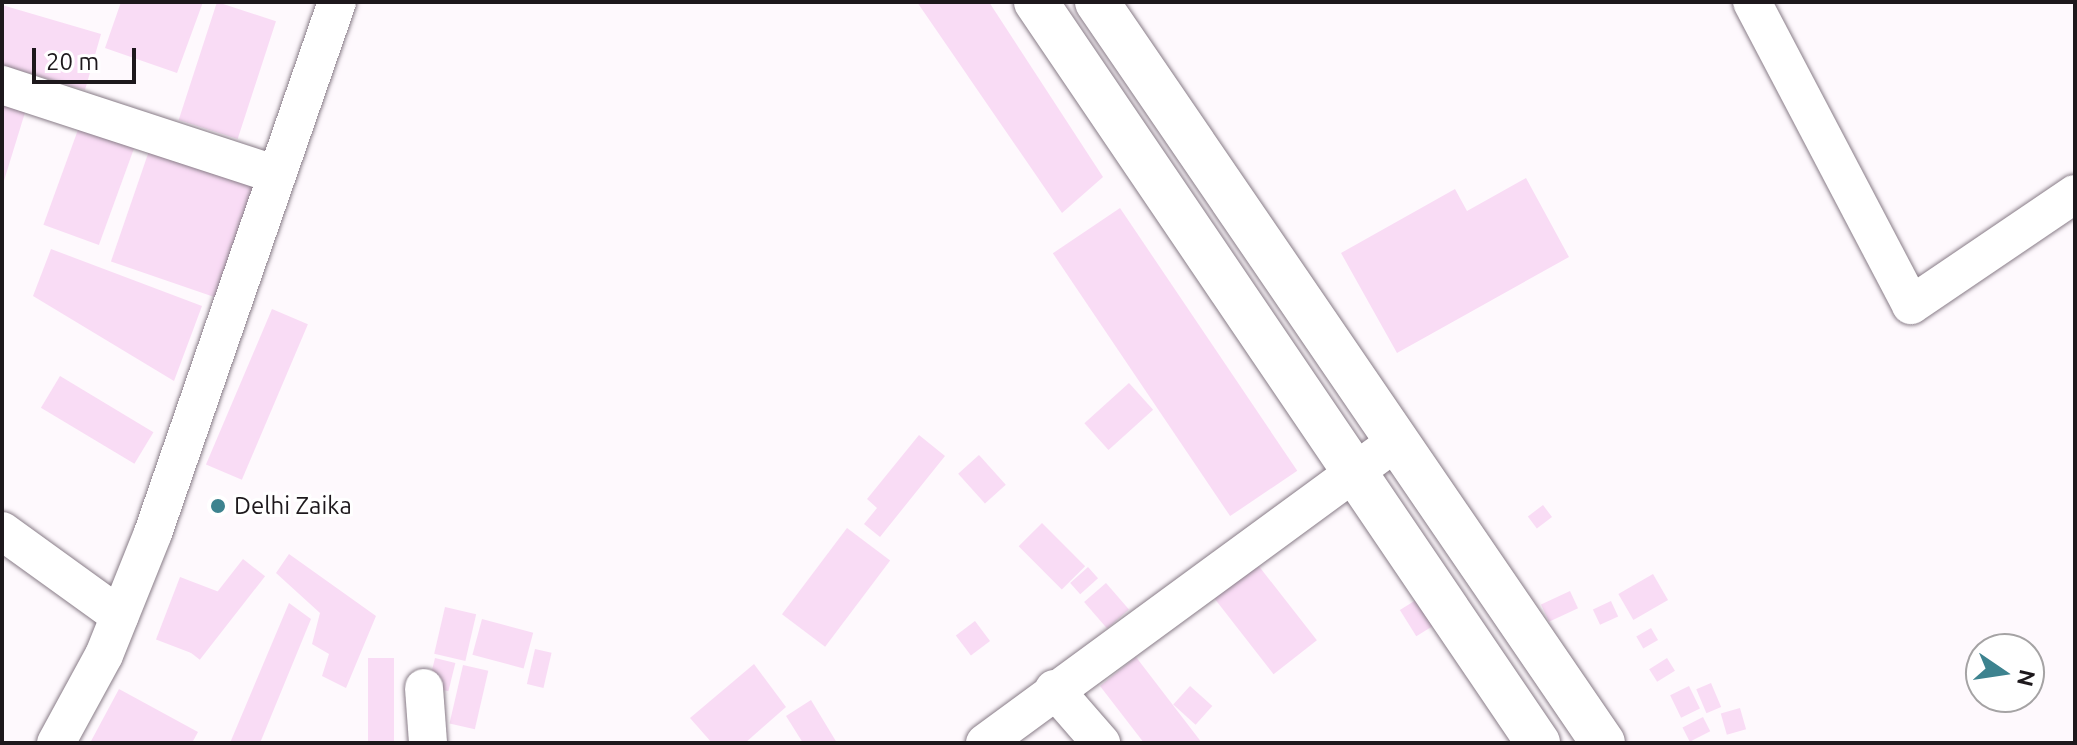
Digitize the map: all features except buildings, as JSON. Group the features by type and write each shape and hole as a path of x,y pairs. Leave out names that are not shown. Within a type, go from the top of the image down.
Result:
{"main road":[{"path":"1036,2 1356,469 1538,743"},
{"path":"1097,2 1603,743"}],"street":[{"path":"56,743 120,616 337,2"},
{"path":"1752,2 1911,305 2075,194"},
{"path":"2,85 277,175"},
{"path":"985,743 1054,689 1397,441"},
{"path":"2,531 120,616"},
{"path":"424,688 428,743"},
{"path":"1054,689 1101,743"}],"place":[{"name":"Delhi Zaika","path":"218,506"}]}
